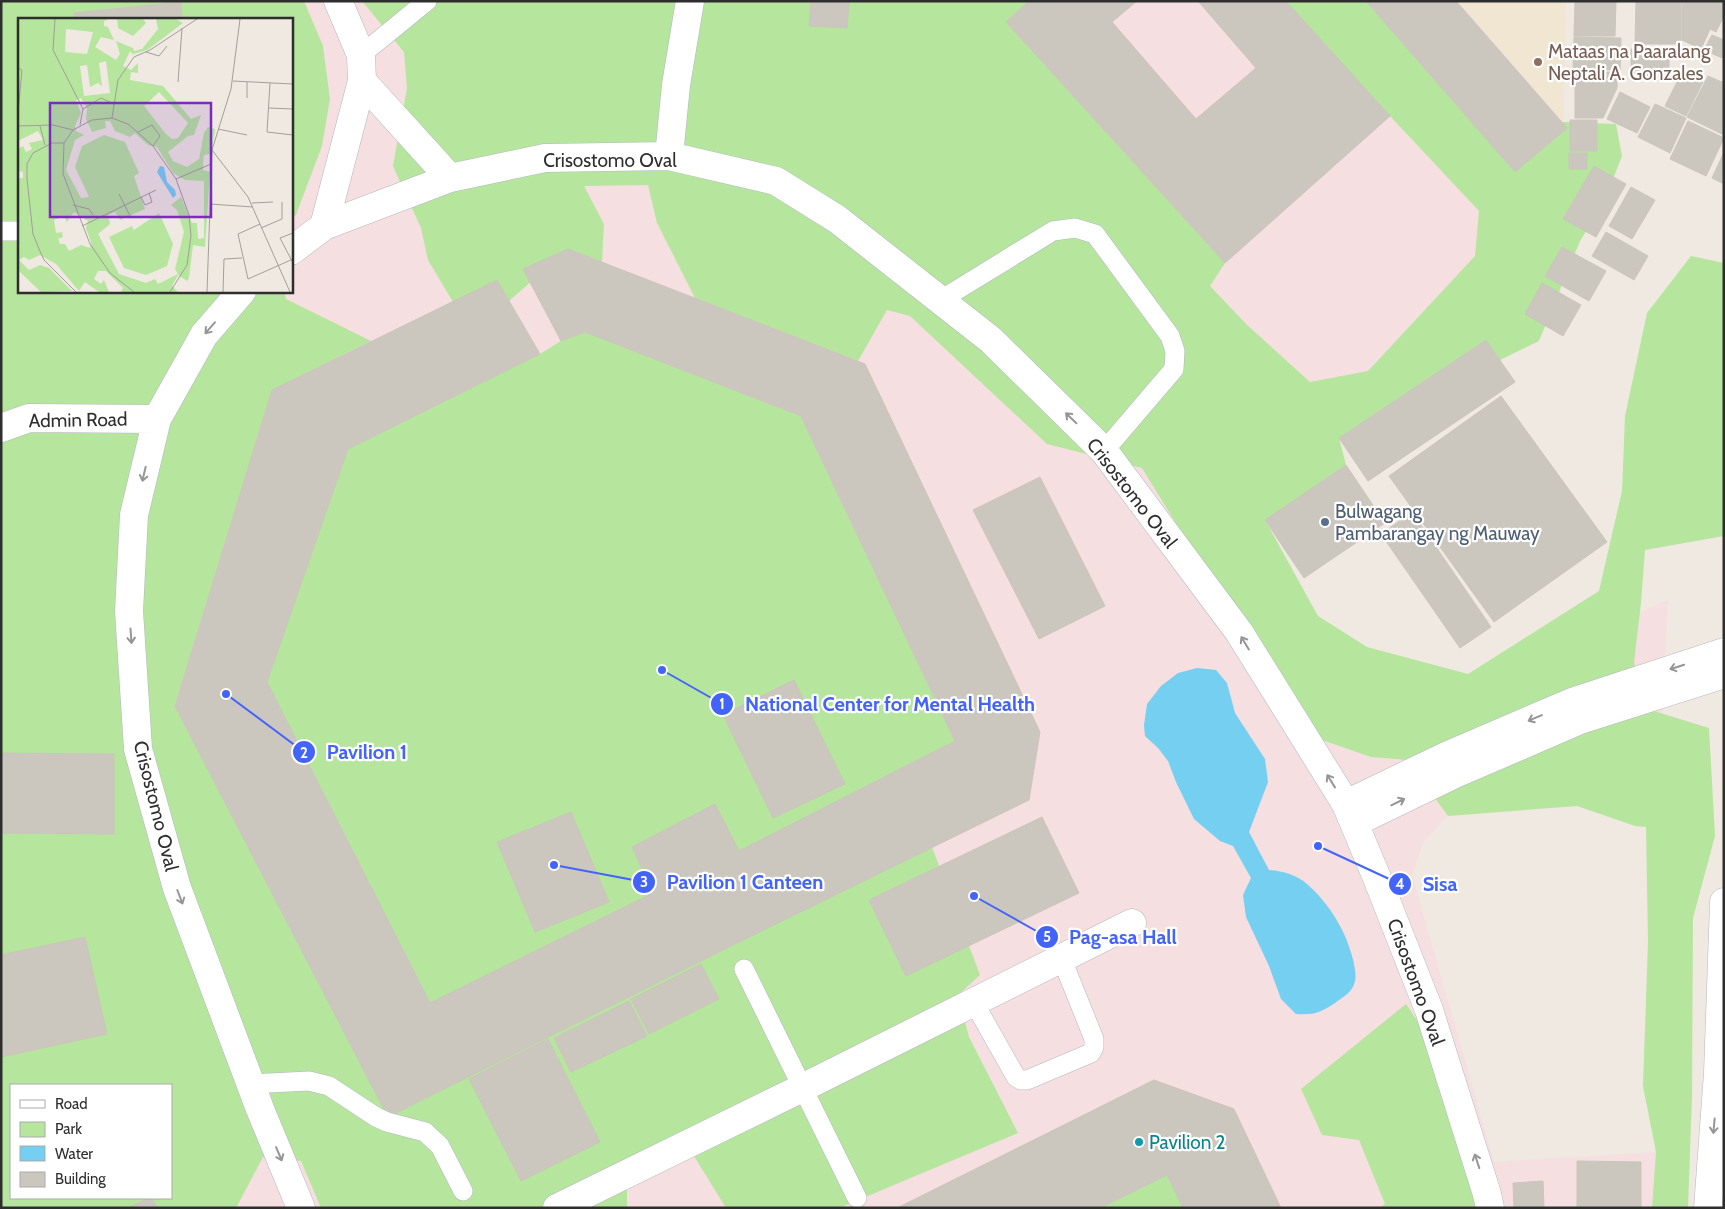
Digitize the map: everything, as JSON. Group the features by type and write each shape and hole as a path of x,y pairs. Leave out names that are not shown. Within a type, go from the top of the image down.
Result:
{"street":[{"path":"338,1 361,68 450,178"},
{"path":"669,156 676,85 688,2"},
{"path":"324,226 361,68"},
{"name":"Crisostomo Oval","path":"292,250 324,226 450,178 545,158 669,156 776,181 837,219 991,340 1104,451 1239,632 1350,814 1428,1010 1490,1208"},
{"name":"Crisostomo Oval","path":"241,292 204,335 157,420 134,515 129,611 138,749 177,888 250,1084 301,1208"},
{"name":"Admin Road","path":"1,428 29,418 157,420"},
{"path":"1350,814 1446,756 1572,702 1724,652"},
{"path":"1350,814 1455,774 1580,720 1724,674"},
{"path":"1708,1208 1721,1073 1724,902"},
{"path":"558,1208 1132,923"}],"lane":[{"path":"361,68 427,1"},
{"path":"939,300 1053,231 1075,228 1095,234 1170,336 1175,351 1174,370 1104,451"},
{"path":"1,231 18,232"},
{"path":"973,1001 1016,1077 1021,1080 1027,1080 1091,1053 1094,1047 1094,1039 1061,957"},
{"path":"744,970 857,1198"},
{"path":"250,1084 308,1081 329,1086 376,1117 387,1122 425,1132 440,1146 463,1190"}],"shaded area":[{"path":"1,1 1458,1 1563,122 1562,243 1236,524 1364,740 1668,600 1658,800 1586,786 1448,816 1423,843 1412,875 1494,1162 1656,1152 1652,1208 1,1208"},
{"name":"Mataas na Paaralang Neptali A. Gonzales","path":"1458,1 1566,1 1563,122"}],"green space":[{"path":"1,1 304,1 323,46 330,99 322,146 296,215 292,218 292,18 18,18 18,292 284,292 286,299 371,341 272,390 175,705 333,1010 430,1003 267,682 348,449 540,354 561,341 585,332 801,416 955,741 897,771 932,847 980,975 958,995 969,1037 1018,1133 839,1208 726,1208 694,1156 627,1188 627,1208 321,1208 301,1161 263,1157 236,1208 157,1208 152,1199 172,1199 172,1084 10,1084 10,1199 147,1199 127,1208 1,1208"},
{"path":"362,1 1029,1 1006,22 1225,263 1210,286 1247,325 1310,382 1368,371 1475,256 1479,211 1286,1 1366,1 1515,172 1563,122 1616,124 1622,156 1604,202 1580,241 1539,341 1500,360 1486,340 1339,438 1346,465 1265,520 1318,616 1367,647 1468,674 1599,591 1622,491 1625,416 1647,313 1691,256 1724,263 1724,536 1645,550 1634,662 1641,707 1709,728 1715,836 1693,918 1692,1096 1688,1208 1652,1208 1656,1152 1643,1086 1648,942 1646,827 1635,826 1577,806 1448,816 1407,760 1371,757 1322,740 1196,556 1142,468 1047,444 910,316 887,310 858,361 695,298 657,223 648,185 584,186 604,224 602,262 568,249 509,301 497,280 453,302 428,260 421,228 393,166 407,88 404,52"},
{"path":"1406,1004 1425,1032 1501,1191 1504,1208 1379,1208 1385,1204 1359,1140 1322,1135 1301,1089"},
{"path":"1167,1175 1183,1208 1100,1208"}],"water":[{"path":"1197,668 1216,670 1227,683 1235,713 1265,759 1268,782 1249,832 1269,870 1284,872 1294,876 1312,888 1334,915 1349,945 1356,975 1354,985 1344,996 1317,1013 1296,1014 1281,999 1269,966 1246,917 1243,895 1251,878 1233,846 1220,841 1194,819 1168,761 1145,736 1144,725 1147,704 1161,686 1178,673"}],"building":[{"path":"811,1 849,1 847,28 809,26"},
{"path":"1029,1 1137,1 1112,22 1196,119 1256,68 1198,1 1286,1 1390,116 1225,263 1006,22"},
{"path":"1366,1 1456,1 1567,128 1515,172"},
{"path":"1575,1 1616,1 1615,36 1574,36"},
{"path":"1636,1 1681,1 1681,44 1635,44"},
{"path":"1682,1 1724,2 1724,16 1716,32 1710,29 1701,49 1682,40"},
{"path":"181,2 182,18 75,18 74,13"},
{"path":"1712,35 1724,40 1722,58 1704,50"},
{"path":"1574,37 1621,38 1620,70 1573,69"},
{"path":"1631,49 1669,50 1669,81 1631,80"},
{"path":"1575,72 1617,72 1617,88 1603,118 1575,118"},
{"path":"1682,72 1703,82 1686,116 1665,106"},
{"path":"1708,76 1724,83 1724,135 1687,117"},
{"path":"1620,92 1650,107 1637,133 1607,119"},
{"path":"1655,104 1686,118 1670,153 1638,137"},
{"path":"1570,120 1597,120 1597,151 1570,151"},
{"path":"1688,121 1724,138 1706,176 1670,159"},
{"path":"1724,152 1724,184 1712,178"},
{"path":"1569,153 1587,153 1587,169 1569,169"},
{"path":"1594,166 1626,184 1596,237 1563,219"},
{"path":"1631,187 1655,200 1632,239 1609,226"},
{"path":"1606,232 1648,256 1634,280 1592,256"},
{"path":"1562,247 1606,271 1589,301 1545,276"},
{"path":"568,249 865,364 1040,732 1029,800 388,1117 175,706 272,390 497,280 540,354 348,449 267,682 430,1003 653,893 632,847 715,804 739,851 955,741 801,416 585,332 561,341 523,269"},
{"path":"1542,283 1581,305 1563,336 1525,314"},
{"path":"1486,340 1515,382 1368,481 1339,438"},
{"path":"1501,396 1607,542 1494,622 1389,476"},
{"name":"Bulwagang Pambarangay ng Mauway","path":"1346,465 1385,523 1304,578 1265,520"},
{"path":"1040,477 1105,606 1039,639 973,510"},
{"path":"1412,512 1491,627 1460,648 1381,534"},
{"path":"794,680 845,784 773,818 723,715"},
{"path":"1,753 114,754 114,834 1,833"},
{"path":"571,812 609,902 535,932 497,842"},
{"path":"1042,817 1079,893 906,976 869,900"},
{"path":"85,937 107,1034 1,1057 1,955"},
{"path":"701,964 719,999 649,1034 631,999"},
{"path":"629,1001 647,1036 571,1072 554,1038"},
{"path":"548,1039 600,1142 521,1181 469,1079"},
{"name":"Pavilion 2","path":"1154,1080 1234,1109 1281,1208 1183,1208 1167,1175 1100,1208 897,1208"},
{"path":"1577,1161 1641,1162 1641,1208 1577,1208"},
{"path":"1543,1181 1544,1208 1514,1208 1513,1183"},
{"path":"147,1199 152,1199 157,1208 127,1208"}],"place":[{"name":"Mataas na Paaralang Neptali A. Gonzales","path":"1538,62"},
{"name":"Bulwagang Pambarangay ng Mauway","path":"1325,522"},
{"name":"National Center for Mental Health","path":"662,670"},
{"name":"Pavilion 1","path":"226,694"},
{"name":"Sisa","path":"1318,846"},
{"name":"Pavilion 1 Canteen","path":"554,865"},
{"name":"Pag-asa Hall","path":"974,896"},
{"name":"Pavilion 2","path":"1139,1142"}]}
